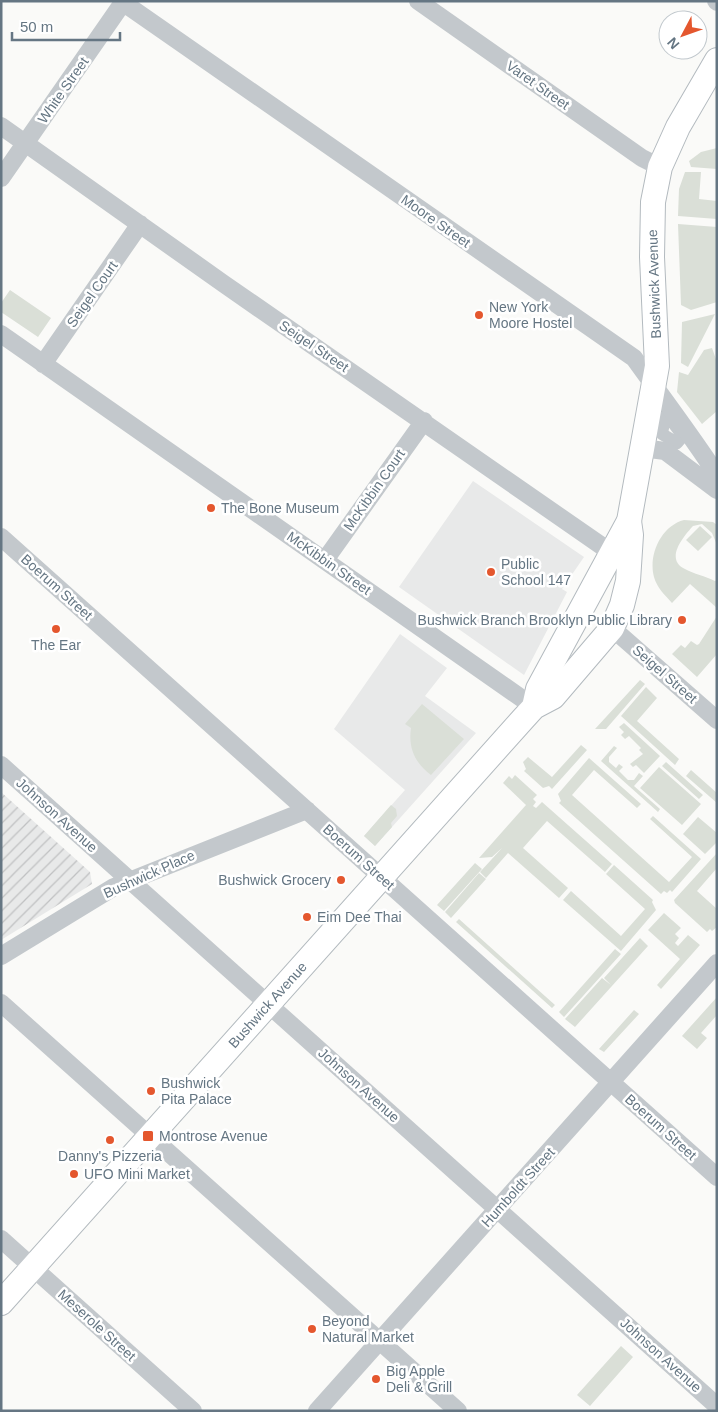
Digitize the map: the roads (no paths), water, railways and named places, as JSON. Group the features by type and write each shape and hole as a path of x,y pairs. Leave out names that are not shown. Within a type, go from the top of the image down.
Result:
{"main road":[{"name":"Bushwick Avenue","path":"534,707 542,682 620,559 629,521 657,366 652,257 653,202 660,167 678,127 717,60"},
{"name":"Bushwick Avenue","path":"1,1303 534,707 553,697 612,628 622,605 628,581 620,559"}],"street":[{"name":"Varet Street","path":"418,1 642,158 660,167"},
{"name":"White Street","path":"1,178 122,2"},
{"name":"Moore Street","path":"122,2 634,358 717,475"},
{"name":"Seigel Street","path":"1,126 620,559"},
{"name":"Seigel Court","path":"43,364 140,224"},
{"name":"McKibbin Street","path":"1,334 534,707"},
{"name":"McKibbin Court","path":"325,560 424,421"},
{"path":"642,448 665,451 717,490"},
{"name":"Boerum Street","path":"1,537 717,1177"},
{"path":"614,568 621,573 621,577 608,613 594,636 559,674 557,674 614,568"},
{"name":"Seigel Street","path":"612,628 717,720"},
{"name":"Johnson Avenue","path":"1,765 717,1406"},
{"name":"Bushwick Place","path":"1,956 114,887 306,810"},
{"name":"Humboldt Street","path":"317,1411 717,962"},
{"path":"1,1003 458,1411"},
{"name":"Meserole Street","path":"1,1239 193,1411"}],"place":[{"name":"New York Moore Hostel","path":"479,315"},
{"name":"The Bone Museum","path":"211,508"},
{"name":"Public School 147","path":"491,572"},
{"name":"Bushwick Branch Brooklyn Public Library","path":"682,620"},
{"name":"The Ear","path":"56,629"},
{"name":"Bushwick Grocery","path":"341,880"},
{"name":"Eim Dee Thai","path":"307,917"},
{"name":"Bushwick Pita Palace","path":"151,1091"},
{"name":"Montrose Avenue","path":"148,1136"},
{"name":"Danny's Pizzeria","path":"110,1140"},
{"name":"UFO Mini Market","path":"74,1174"},
{"name":"Beyond Natural Market","path":"312,1329"},
{"name":"Big Apple Deli & Grill","path":"376,1379"}]}
